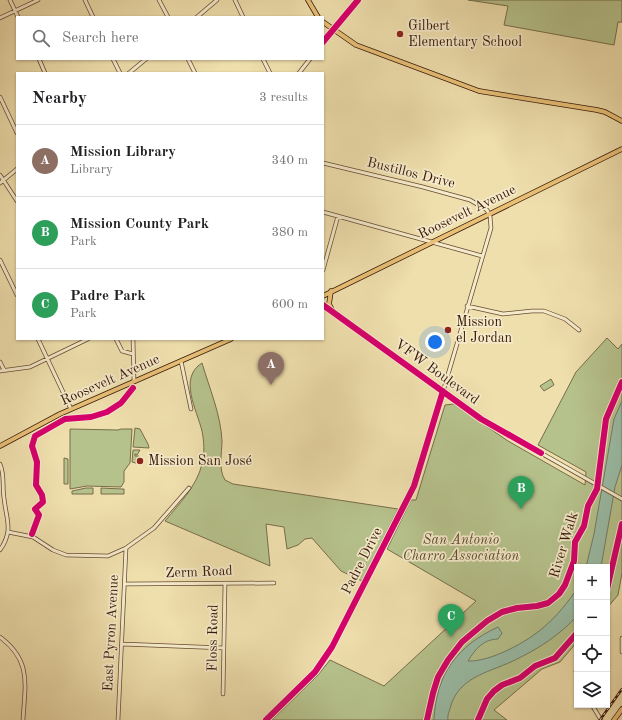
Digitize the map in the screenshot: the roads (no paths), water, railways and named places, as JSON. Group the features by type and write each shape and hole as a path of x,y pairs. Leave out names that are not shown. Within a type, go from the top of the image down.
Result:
{"main road":[{"path":"308,0 317,16"},
{"path":"324,23 356,45 479,91 597,110 622,121"},
{"name":"Roosevelt Avenue","path":"324,295 622,149"},
{"path":"332,291 329,304 333,312"},
{"name":"Roosevelt Avenue","path":"0,446 71,409 229,340"},
{"path":"614,720 622,709"}],"street":[{"path":"10,0 18,16"},
{"path":"0,18 38,0"},
{"path":"85,0 93,16"},
{"path":"159,0 167,16"},
{"path":"198,16 217,0"},
{"path":"234,0 242,16"},
{"path":"324,41 358,0"},
{"path":"39,60 45,72"},
{"path":"114,60 120,72"},
{"path":"130,72 145,60"},
{"path":"188,60 194,72"},
{"path":"264,60 270,72"},
{"path":"300,72 309,60"},
{"path":"0,97 16,131"},
{"name":"Bustillos Drive","path":"324,163 459,196 483,206 489,214"},
{"path":"1,182 16,169"},
{"path":"0,175 1,182 16,200"},
{"path":"324,212 482,256"},
{"name":"Padre Drive","path":"266,720 315,672 332,647 414,486 490,228 489,214"},
{"path":"324,266 338,216"},
{"path":"0,260 16,293"},
{"name":"VFW Boulevard","path":"324,306 491,424 622,499"},
{"path":"468,306 503,314 544,311 565,319 579,330"},
{"path":"38,340 71,409"},
{"path":"0,362 2,370 25,369 86,340"},
{"path":"116,340 122,351 133,354"},
{"path":"133,340 134,381"},
{"path":"180,361 191,409"},
{"path":"0,464 3,475 4,503 9,519 8,532 0,550"},
{"path":"8,532 33,537 57,553 71,556 103,556 126,548 154,528 189,488"},
{"name":"East Pyron Avenue","path":"118,720 126,548"},
{"name":"Zerm Road","path":"125,584 274,582"},
{"name":"Floss Road","path":"223,694 225,583"},
{"path":"0,637 15,649 24,667 25,680 23,720"},
{"path":"622,638 622,652"},
{"path":"122,644 224,648"},
{"path":"594,708 601,720"}],"railway":[{"path":"600,720 622,689"}],"place":[{"name":"Gilbert Elementary School","path":"400,34"},
{"name":"Mission el Jordan","path":"448,330"},
{"name":"Mission Library","path":"271,385"},
{"name":"Mission San José","path":"140,461"},
{"name":"Mission County Park","path":"521,509"},
{"name":"Padre Park","path":"451,637"}],"park label":[{"name":"San Antonio Charro Association","path":"461,548"}]}
